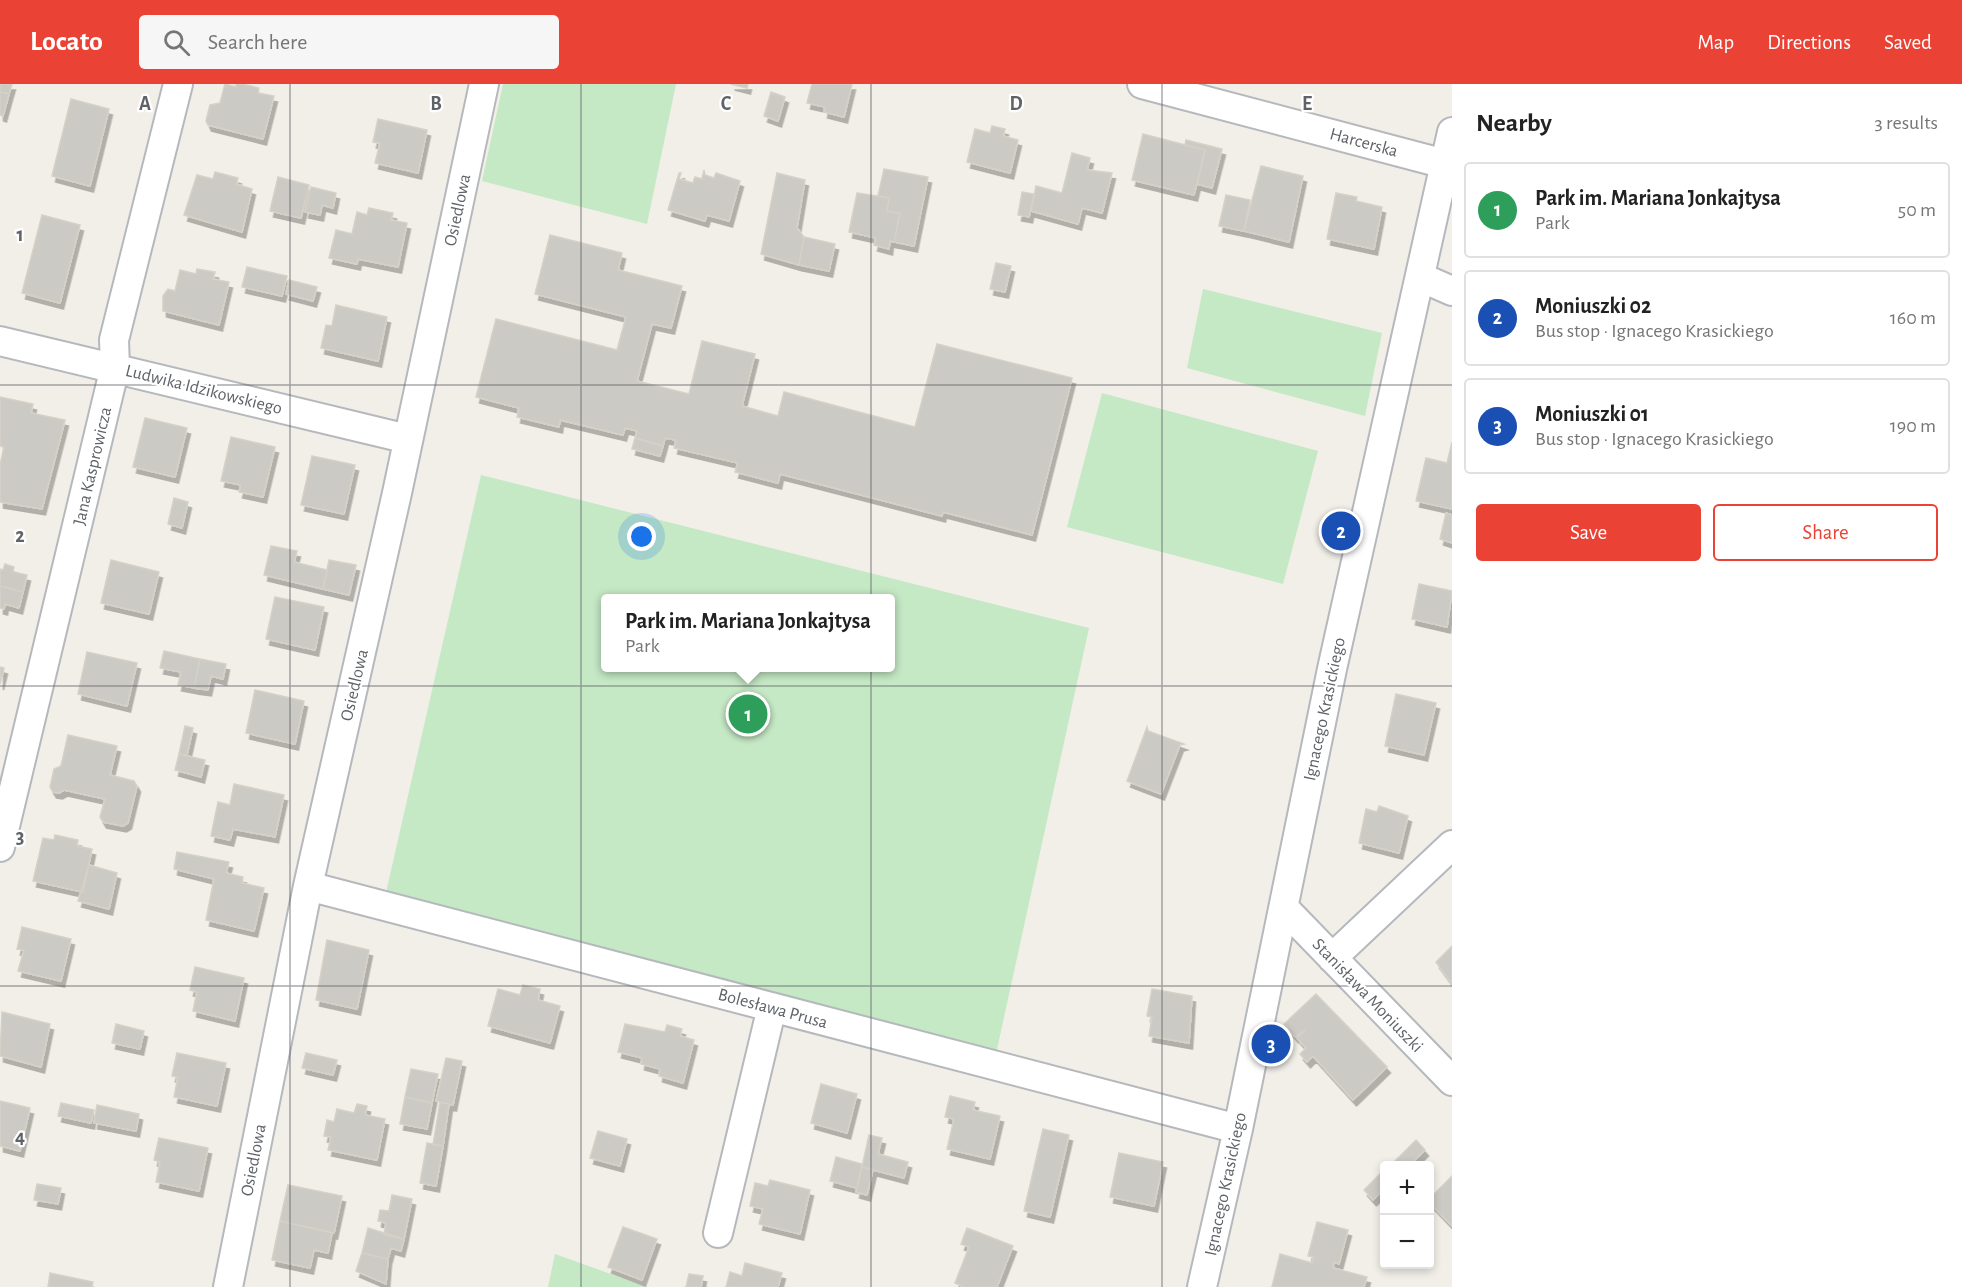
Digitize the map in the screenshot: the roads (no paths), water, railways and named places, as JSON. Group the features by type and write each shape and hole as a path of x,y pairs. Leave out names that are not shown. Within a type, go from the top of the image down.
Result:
{"street":[{"name":"Jana Kasprowicza","path":"0,847 115,367 114,340 178,84"},
{"name":"Osiedlowa","path":"228,1287 308,886 408,439 484,84"},
{"name":"Harcerska","path":"1142,84 1446,164"},
{"name":"Ignacego Krasickiego","path":"1202,1287 1238,1129 1332,669 1452,132"},
{"path":"1420,277 1452,291"},
{"name":"Ludwika Idzikowskiego","path":"0,341 408,439"},
{"path":"1332,958 1452,845"},
{"name":"Bolesława Prusa","path":"308,886 1238,1129"},
{"name":"Stanisława Moniuszki","path":"1284,908 1452,1081"},
{"path":"718,1233 772,1007"}],"place":[{"name":"Moniuszki 02","path":"1341,531"},
{"name":"Park im. Mariana Jonkajtysa","path":"748,714"},
{"name":"Moniuszki 01","path":"1271,1044"}]}
